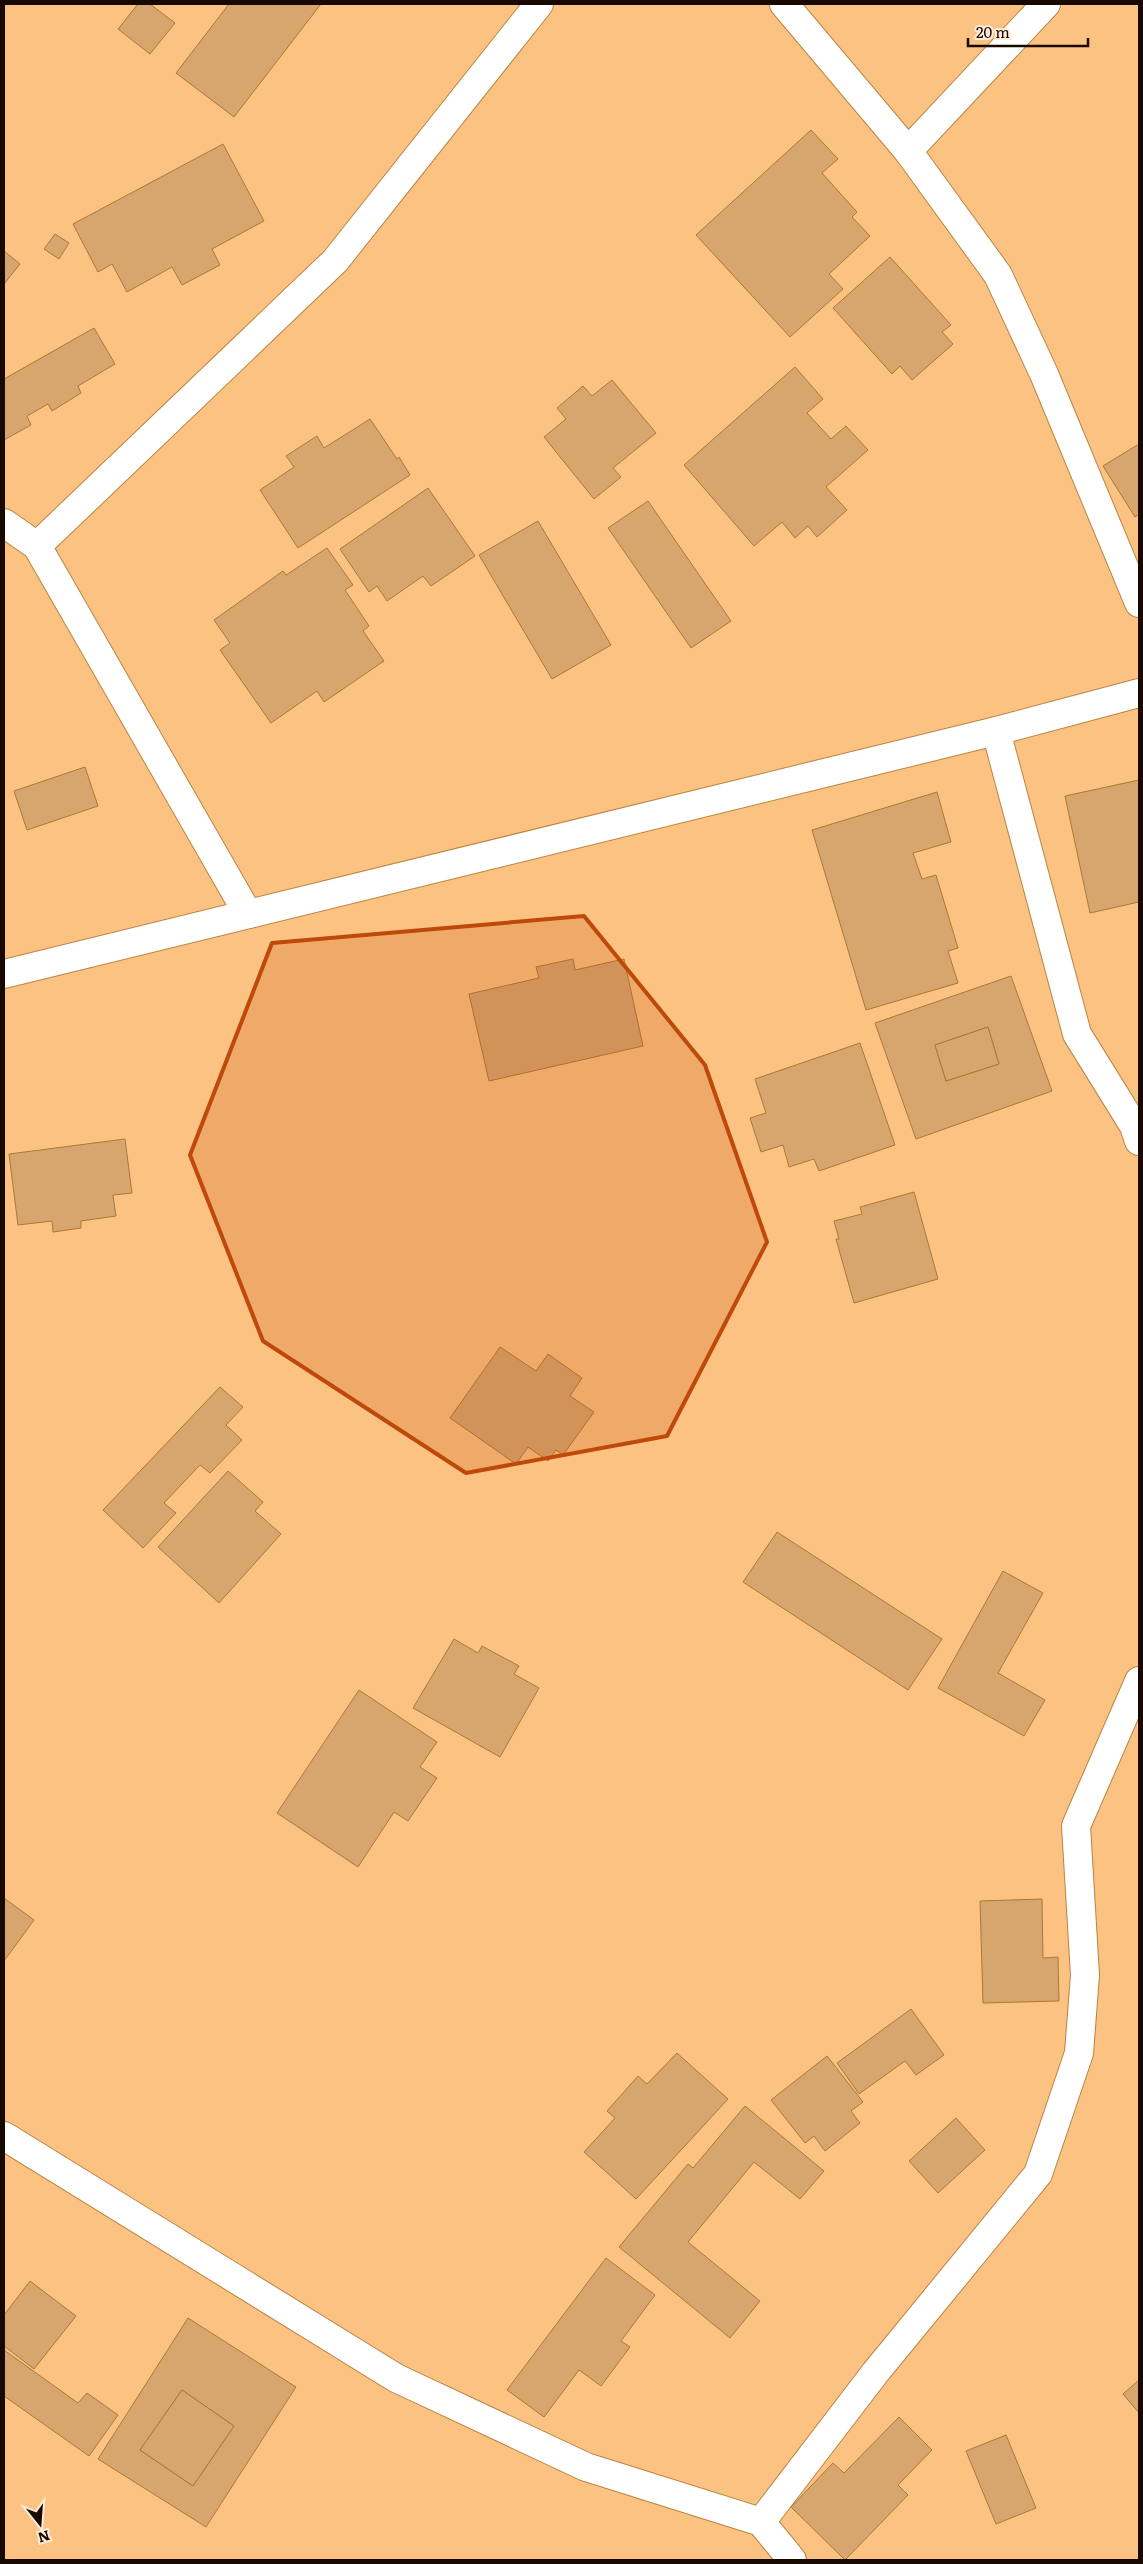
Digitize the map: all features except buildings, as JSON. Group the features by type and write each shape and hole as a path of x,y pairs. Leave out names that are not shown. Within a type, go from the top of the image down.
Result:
{"street":[{"path":"37,546 335,261 539,4"},
{"path":"784,4 908,151 998,275 1044,374 1139,603"},
{"path":"908,151 1046,4"},
{"path":"4,523 37,546 248,914"},
{"path":"4,974 996,731 1139,693"},
{"path":"996,731 1077,1034 1137,1130"},
{"path":"761,2522 875,2373 1038,2174 1080,2053 1085,1975 1076,1826 1139,1681"},
{"path":"4,2136 396,2378 586,2467 761,2522 792,2560"}],"highlighted area":[{"path":"584,916 705,1065 767,1242 667,1436 466,1473 263,1341 190,1155 272,943"}]}
